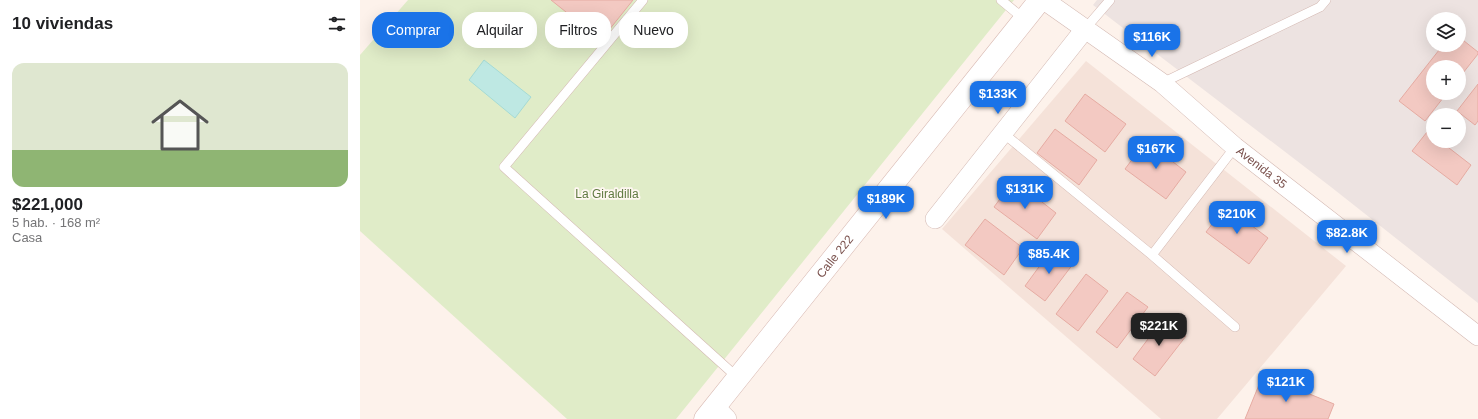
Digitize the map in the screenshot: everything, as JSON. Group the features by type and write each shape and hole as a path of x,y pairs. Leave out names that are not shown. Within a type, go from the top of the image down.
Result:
{"main road":[{"name":"Calle 222","path":"716,415 738,378 1040,0"}],"street":[{"name":"Avenida 35","path":"1044,0 1162,83 1235,148 1478,336"},
{"path":"935,219 1085,29"}],"lane":[{"path":"643,0 504,167 738,378"},
{"path":"1001,0 1024,19"},
{"path":"1085,29 1110,0"},
{"path":"1162,83 1320,7 1326,0"},
{"path":"1003,133 1152,255 1236,327"},
{"path":"1152,255 1235,148"}],"shaded area":[{"path":"1097,0 1478,0 1478,303 1331,187 1093,5"},
{"path":"1086,61 1346,266 1217,419 1161,419 942,229"}],"green space":[{"name":"La Giraldilla","path":"408,0 1014,0 676,419 567,419 360,231 360,55 372,41 372,48 454,48 454,12 398,12"}],"water":[{"path":"484,60 531,97 515,118 469,80"}],"building":[{"path":"551,0 633,0 623,12 619,12 619,18 611,28 611,12 566,12"},
{"path":"1466,43 1478,52 1466,69 1466,60 1431,60 1438,52 1466,52"},
{"path":"1426,67 1426,100 1442,100 1435,108 1426,108 1425,121 1399,101"},
{"path":"1478,84 1478,121 1475,125 1466,118 1466,108 1459,108"},
{"path":"1085,94 1126,124 1105,152 1065,121"},
{"path":"1055,129 1097,160 1079,185 1037,153"},
{"path":"1426,133 1426,148 1449,148 1471,165 1457,185 1412,151"},
{"path":"1146,141 1186,172 1166,199 1125,169"},
{"path":"1014,180 1056,213 1037,239 994,207"},
{"path":"1226,206 1268,238 1249,264 1206,232"},
{"path":"985,219 1023,248 1004,275 965,245"},
{"path":"1052,249 1073,264 1045,301 1025,286"},
{"path":"1086,274 1108,291 1078,331 1056,314"},
{"path":"1127,292 1148,307 1117,348 1096,332"},
{"path":"1163,319 1186,336 1155,376 1133,359"},
{"path":"1263,375 1334,404 1328,419 1245,419"}]}
